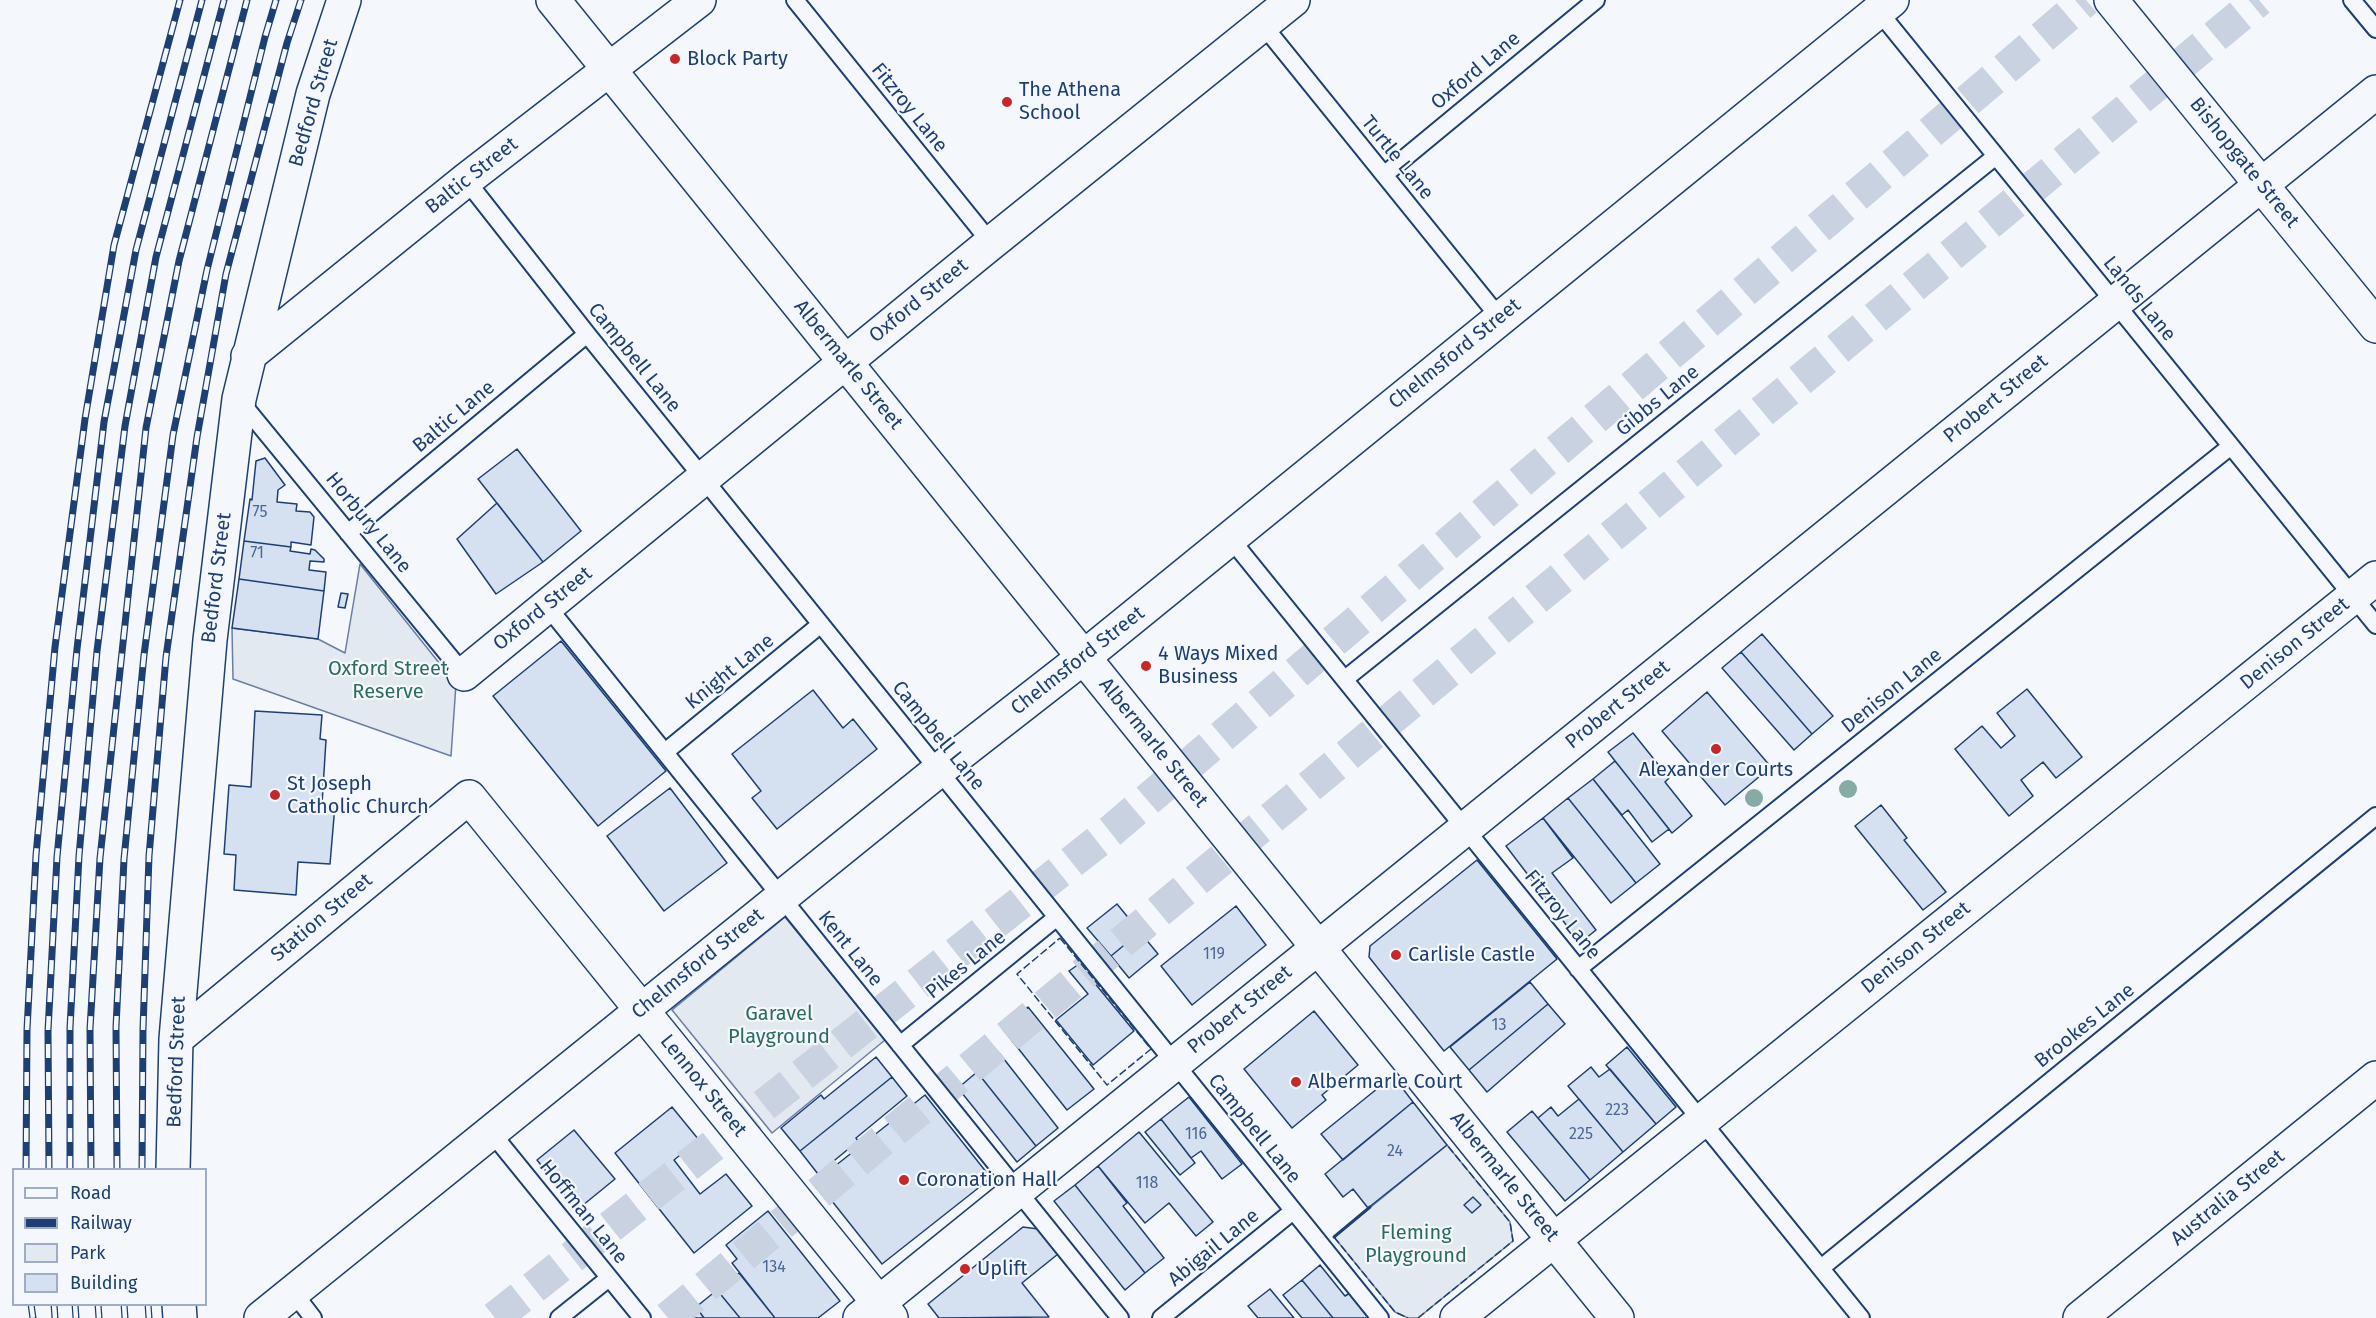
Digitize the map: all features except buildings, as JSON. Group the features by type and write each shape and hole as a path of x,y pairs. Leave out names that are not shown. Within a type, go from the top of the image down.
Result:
{"street":[{"name":"Bedford Street","path":"173,1168 176,1040 210,640 238,399 313,94 344,0"},
{"name":"Albermarle Street","path":"553,0 1617,1318"},
{"name":"Baltic Street","path":"248,356 466,180 699,0"},
{"name":"Oxford Street","path":"464,674 991,243 1293,0"},
{"name":"Bishopgate Street","path":"2111,0 2376,326"},
{"name":"Chelmsford Street","path":"261,1318 939,770 1084,657 1880,4"},
{"name":"Probert Street","path":"876,1313 1017,1190 2376,92"},
{"name":"Denison Street","path":"1457,1318 2365,588"},
{"name":"Station Street","path":"176,1040 469,797"},
{"name":"Lennox Street","path":"469,797 642,1010 876,1313"},
{"name":"Australia Street","path":"2080,1318 2376,1078"}],"lane":[{"name":"Fitzroy Lane","path":"795,0 991,243"},
{"name":"Oxford Lane","path":"1384,175 1596,0"},
{"path":"2352,0 2376,29"},
{"name":"Lands Lane","path":"1880,4 1996,156 2231,446 2365,588 2376,625"},
{"name":"Turtle Lane","path":"1263,25 1499,317"},
{"name":"Gibbs Lane","path":"1345,679 1996,156"},
{"name":"Campbell Lane","path":"466,180 1380,1318"},
{"name":"Baltic Lane","path":"348,533 587,333"},
{"name":"Horbury Lane","path":"238,399 464,674"},
{"name":"Denison Lane","path":"1578,969 2231,446"},
{"name":"Fitzroy Lane","path":"1230,538 1861,1318"},
{"name":"Kent Lane","path":"548,606 1120,1318"},
{"name":"Knight Lane","path":"665,752 821,624"},
{"name":"Brookes Lane","path":"1821,1268 2376,816"},
{"name":"Pikes Lane","path":"900,1045 1057,917"},
{"name":"Hoffman Lane","path":"491,1132 642,1318"},
{"name":"Abigail Lane","path":"1161,1318 1293,1211"},
{"path":"559,1318 609,1278"},
{"path":"293,1292 313,1318"}],"green space":[{"name":"Oxford Street Reserve","path":"360,564 456,684 451,756 233,679 232,628 318,639 345,653"},
{"name":"Garavel Playground","path":"785,917 885,1040 772,1133 672,1010"},
{"name":"Fleming Playground","path":"1447,1145 1510,1222 1513,1241 1418,1318 1408,1318 1395,1312 1334,1237"}],"tunnel":[{"path":"495,1318 1111,831 2086,0"},
{"path":"668,1318 2259,0"}],"railway":[{"path":"26,1168 27,1030 36,855 55,647 85,419 114,245 180,0"},
{"path":"49,1168 48,1031 57,857 77,649 104,422 136,250 202,0"},
{"path":"70,1168 70,1028 79,856 97,651 125,426 156,257 224,0"},
{"path":"91,1168 90,1029 100,858 146,428 179,261 247,0"},
{"path":"117,1168 116,1027 124,859 144,655 173,435 207,270 276,0"},
{"path":"142,1168 143,1029 149,856 166,657 197,437 226,274 287,43 301,0"},
{"path":"31,1306 33,1318"},
{"path":"54,1306 55,1318"},
{"path":"75,1306 76,1318"},
{"path":"98,1306 99,1318"},
{"path":"124,1306 125,1318"},
{"path":"148,1306 149,1318"}],"fence":[{"path":"1060,938 1151,1049 1107,1085 1017,974 1060,938"},
{"path":"1418,1318 1513,1241 1510,1222 1447,1145"},
{"path":"1334,1237 1395,1312 1408,1318"}],"wall":[{"path":"1334,1237 1370,1207"}],"place":[{"name":"Block Party","path":"675,59"},
{"name":"The Athena School","path":"1007,102"},
{"name":"4 Ways Mixed Business","path":"1146,666"},
{"name":"Alexander Courts","path":"1716,749"},
{"name":"St Joseph Catholic Church","path":"275,795"},
{"name":"Carlisle Castle","path":"1396,955"},
{"name":"Albermarle Court","path":"1296,1082"},
{"name":"Coronation Hall","path":"904,1180"},
{"name":"Uplift","path":"965,1269"}]}
